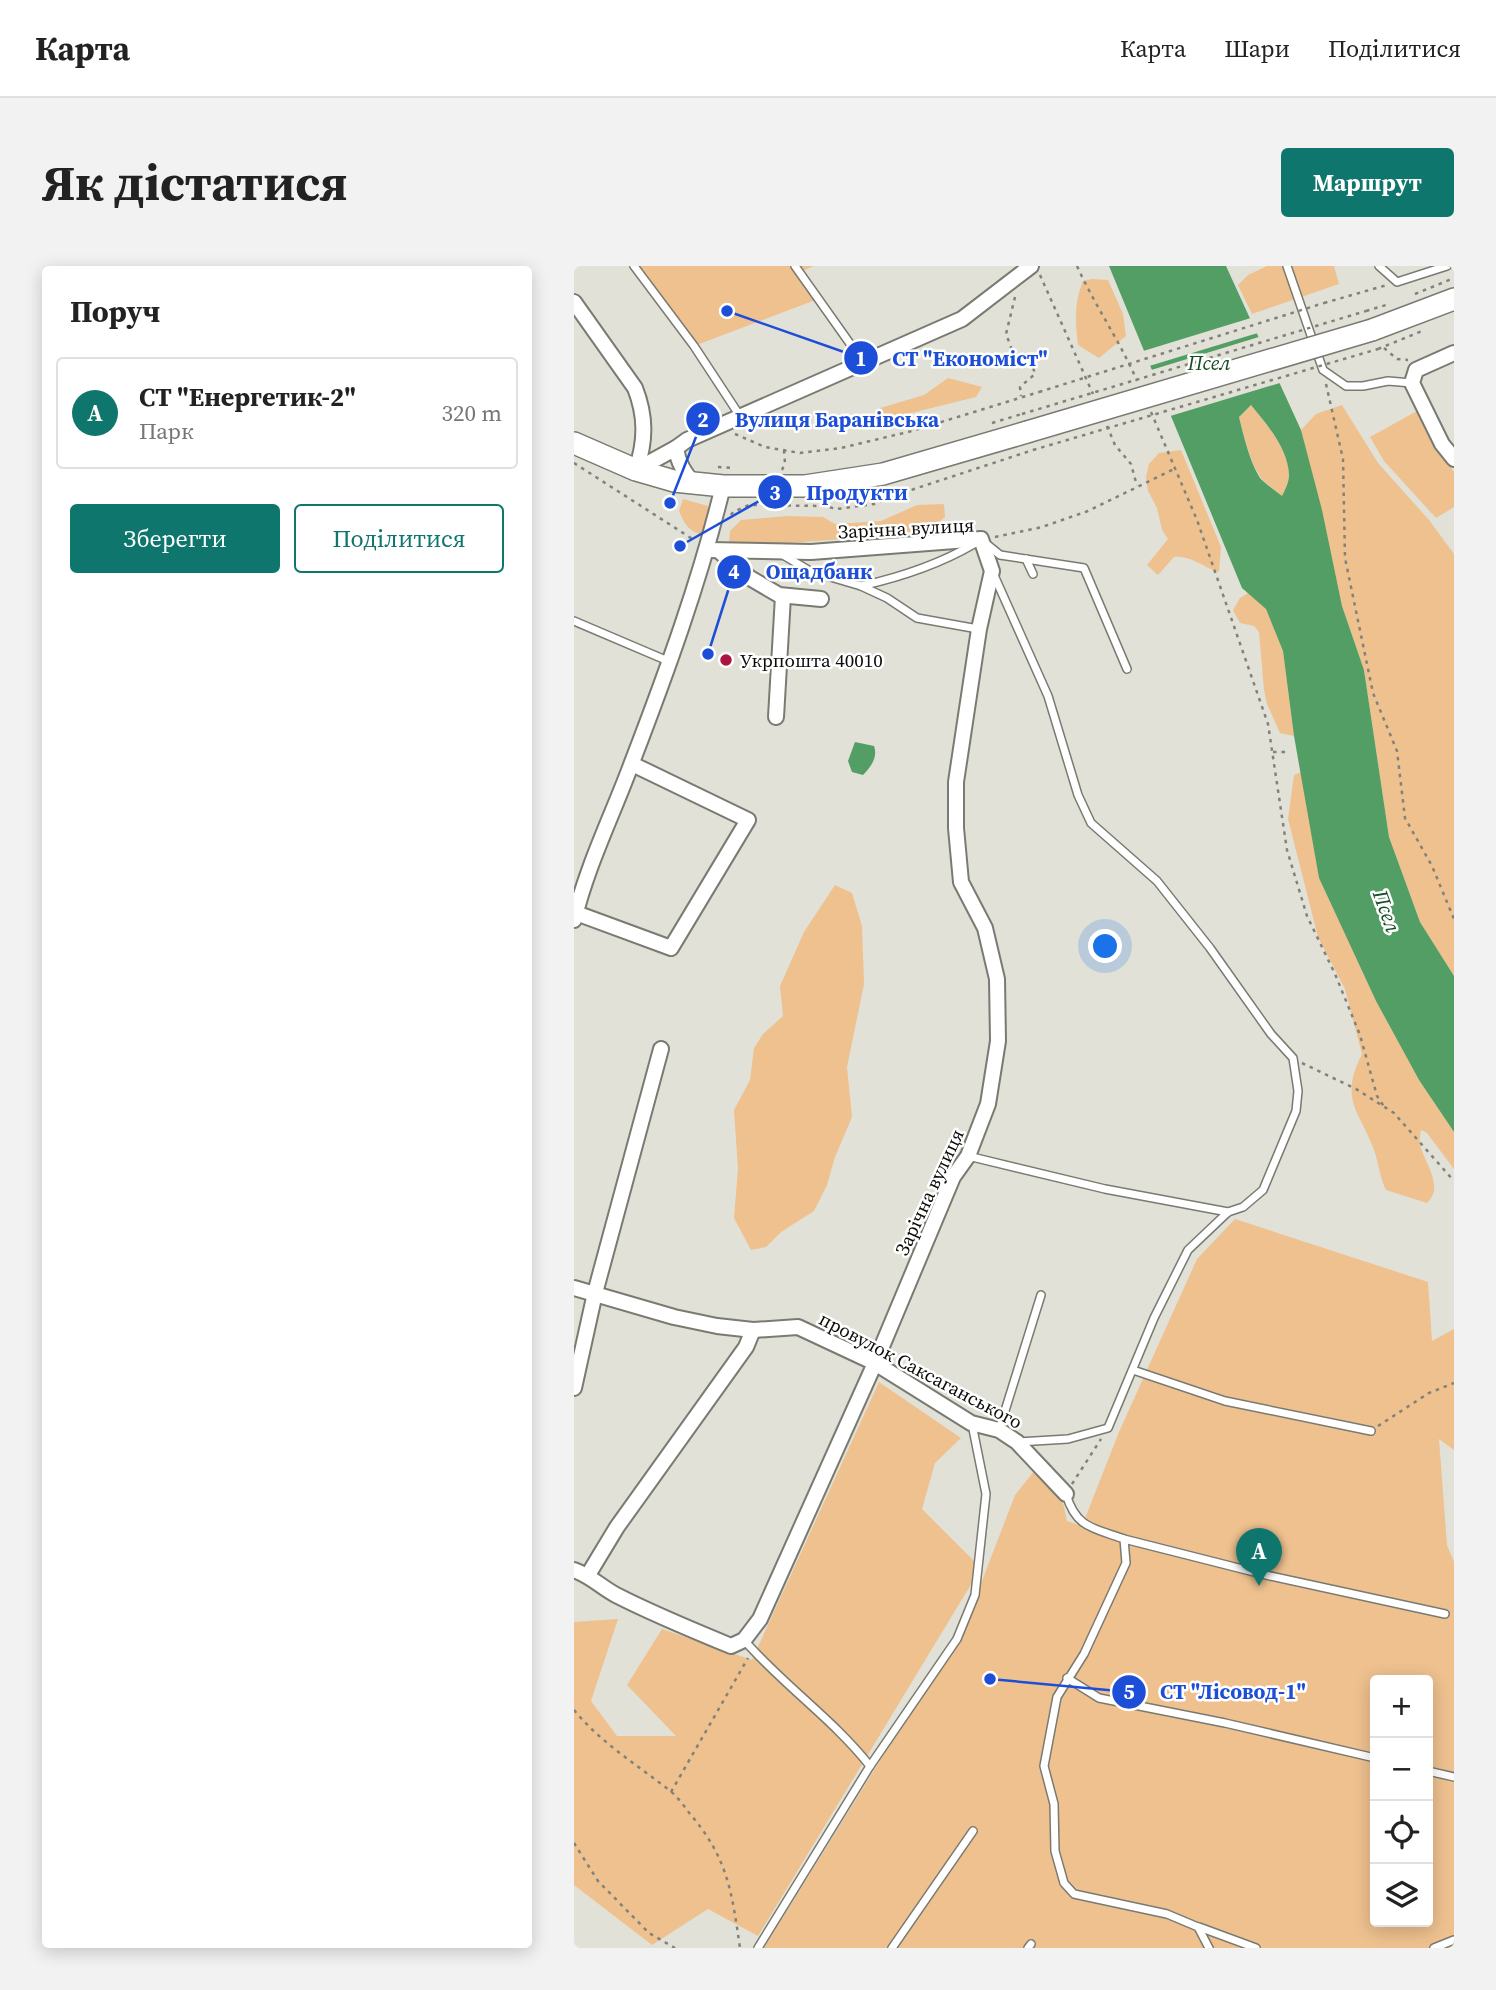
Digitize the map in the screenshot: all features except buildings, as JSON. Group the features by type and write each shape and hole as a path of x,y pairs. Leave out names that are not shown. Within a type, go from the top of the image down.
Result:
{"main road":[{"path":"574,443 636,470 694,484 721,477 805,486 883,474 1375,334 1454,299"}],"street":[{"path":"636,470 717,426 962,319 1033,266"},
{"path":"574,302 635,388 641,404 643,448 636,470"},
{"path":"1454,353 1414,377 1442,444 1454,459"},
{"path":"676,448 682,470 694,484"},
{"path":"632,764 747,820 671,948 575,916 580,877 632,764 668,662 713,550 721,477"},
{"name":"Зарічна вулиця","path":"713,550 839,550 981,540 992,571 979,629 956,782 956,828 961,882 985,928 997,979 998,1041 988,1104 968,1156 953,1177 875,1363 760,1619 744,1640"},
{"path":"713,550 750,578 783,596 821,599"},
{"path":"776,717 783,596"},
{"path":"574,1388 594,1293 661,1049"},
{"name":"провулок Саксаганського","path":"574,1288 674,1317 717,1326 753,1330 798,1327 875,1363 971,1423 999,1430 1017,1442 1066,1494"},
{"path":"744,1640 731,1646 686,1628 612,1594 581,1573 746,1348 753,1330"}],"lane":[{"path":"634,266 694,346 740,416"},
{"path":"794,266 864,362"},
{"path":"1287,266 1323,370 1346,386 1363,386 1414,377"},
{"path":"1379,266 1397,282 1447,266"},
{"path":"861,586 907,576 981,540 1000,555 1084,568 1127,669"},
{"path":"776,551 810,571 861,586 887,598 917,618 979,629"},
{"path":"1026,559 1032,574"},
{"path":"992,571 1048,696 1078,795 1091,823 1157,881 1210,948 1271,1034 1293,1058 1298,1091 1296,1111 1263,1191 1244,1207 1228,1212 1188,1250 1154,1318 1108,1428 1068,1439 1017,1442"},
{"path":"574,621 668,662"},
{"path":"968,1156 1105,1189 1228,1212"},
{"path":"999,1430 1041,1295"},
{"path":"1133,1370 1225,1401 1371,1431"},
{"path":"758,1948 870,1766 957,1639 975,1595 986,1494 971,1423"},
{"path":"1066,1494 1072,1512 1085,1525 1124,1539 1270,1576 1445,1614"},
{"path":"1124,1539 1126,1563 1084,1654 1057,1697 1044,1766 1054,1804 1055,1850 1064,1883 1074,1894 1167,1914 1256,1948"},
{"path":"744,1640 761,1660 849,1739 870,1766"},
{"path":"1067,1678 1099,1698 1225,1723 1370,1757"},
{"path":"1433,1772 1454,1777"},
{"path":"892,1948 973,1831"},
{"path":"1198,1927 1209,1948"},
{"path":"1434,1948 1454,1940"}],"path":[{"path":"1033,266 1094,396"},
{"path":"1077,266 1137,380"},
{"path":"1407,297 1454,278"},
{"path":"1017,279 1015,300 1006,334 1014,355 1032,364 1035,374 1020,387 1021,397"},
{"path":"717,426 765,447 800,453 841,448 912,431 1397,282"},
{"path":"1027,432 1375,334 1395,302"},
{"path":"984,425 1027,432 1375,334 1430,328"},
{"path":"1375,334 1397,359 1410,360 1414,377"},
{"path":"1323,370 1343,459 1345,558 1373,693 1397,751 1405,818 1433,866 1454,919"},
{"path":"1148,405 1196,520 1268,724 1287,850 1307,916 1360,1035 1377,1096 1385,1108"},
{"path":"1105,421 1115,444 1131,464 1137,486"},
{"path":"783,450 785,463 782,470 792,469"},
{"path":"574,463 713,550"},
{"path":"721,477 744,468"},
{"path":"981,540 1042,527 1074,516 1119,498 1137,486 1176,468"},
{"path":"1273,752 1290,752"},
{"path":"1293,1058 1356,1089 1394,1114 1454,1181"},
{"path":"1371,1431 1429,1393 1454,1382"},
{"path":"1066,1494 1108,1428"},
{"path":"671,1792 750,1655 744,1640"},
{"path":"574,1710 622,1757 671,1792 698,1823 720,1857 733,1902 740,1948"},
{"path":"574,1843 598,1881 649,1933 675,1948"}],"shaded area":[{"path":"634,266 814,266 800,272 818,299 694,346"},
{"path":"1267,266 1334,266 1339,284 1252,314 1238,285 1248,275"},
{"path":"1108,280 1123,314 1126,336 1099,358 1078,345 1077,336 1078,297 1083,281"},
{"path":"948,378 982,387 976,397 879,421 873,418 877,409 924,395"},
{"path":"1251,405 1276,437 1285,455 1289,478 1282,497 1261,478 1247,448 1239,417"},
{"path":"1342,405 1378,463 1429,520 1454,554 1454,976 1420,922 1389,837 1364,670 1342,606 1301,430 1316,414"},
{"path":"1417,411 1454,472 1454,507 1436,518 1384,461 1370,437"},
{"path":"1181,450 1221,547 1219,572 1180,557 1174,557 1158,575 1147,565 1168,539 1148,491 1146,477 1149,464 1159,453"},
{"path":"683,499 708,506 710,512 702,535 690,529 683,519 679,511"},
{"path":"944,504 945,517 930,529 884,536 735,547 729,543 730,531 741,520 787,516 823,517 835,524 881,521 917,505"},
{"path":"1248,593 1266,608 1283,651 1294,736 1280,733 1267,704 1259,632 1254,626 1240,623 1233,610 1240,598"},
{"path":"1302,772 1319,878 1376,1001 1419,1080 1454,1132 1454,1169 1427,1133 1421,1130 1420,1146 1434,1183 1432,1197 1427,1203 1386,1190 1375,1153 1354,1106 1352,1084 1362,1054 1345,989 1318,937 1288,819 1294,775"},
{"path":"835,885 852,893 862,926 864,984 847,1067 852,1117 835,1157 827,1185 814,1211 781,1232 766,1247 751,1250 734,1218 738,1169 734,1110 750,1080 754,1048 763,1034 783,1016 780,986 804,932"},
{"path":"1235,1219 1428,1282 1432,1341 1454,1329 1454,1450 1439,1439 1447,1545 1454,1562 1454,1948 764,1948 886,1751 959,1641 1015,1495 1035,1470 1062,1498 1067,1521 1082,1526 1119,1432 1197,1259"},
{"path":"879,1382 961,1438 935,1463 922,1509 981,1568 758,1936 708,1909 652,1945 574,1885 574,1622 618,1619 591,1701 617,1736 676,1736 627,1685 662,1629 752,1660"}],"water":[{"name":"Псел","path":"1109,266 1226,266 1301,430 1322,510 1342,606 1364,670 1389,837 1420,922 1454,976 1454,1132 1419,1080 1376,1001 1319,878 1294,736 1283,651 1266,609 1242,588","holes":["1251,405 1276,437 1285,455 1289,478 1282,496 1260,478 1247,448 1239,417"]},
{"path":"855,742 874,746 875,750 873,762 863,775 852,772 848,761"}],"pier":[{"path":"1254,317 1261,332 1146,367 1140,352"},
{"path":"1262,336 1283,382 1167,417 1148,371"}],"place":[{"name":"СТ \"Економіст\"","path":"727,311"},
{"name":"Вулиця Баранівська","path":"670,503"},
{"name":"Продукти","path":"680,546"},
{"name":"Ощадбанк","path":"708,654"},
{"name":"Укрпошта 40010","path":"726,660"},
{"name":"СТ \"Енергетик-2\"","path":"1259,1586"},
{"name":"СТ \"Лісовод-1\"","path":"990,1679"}]}
